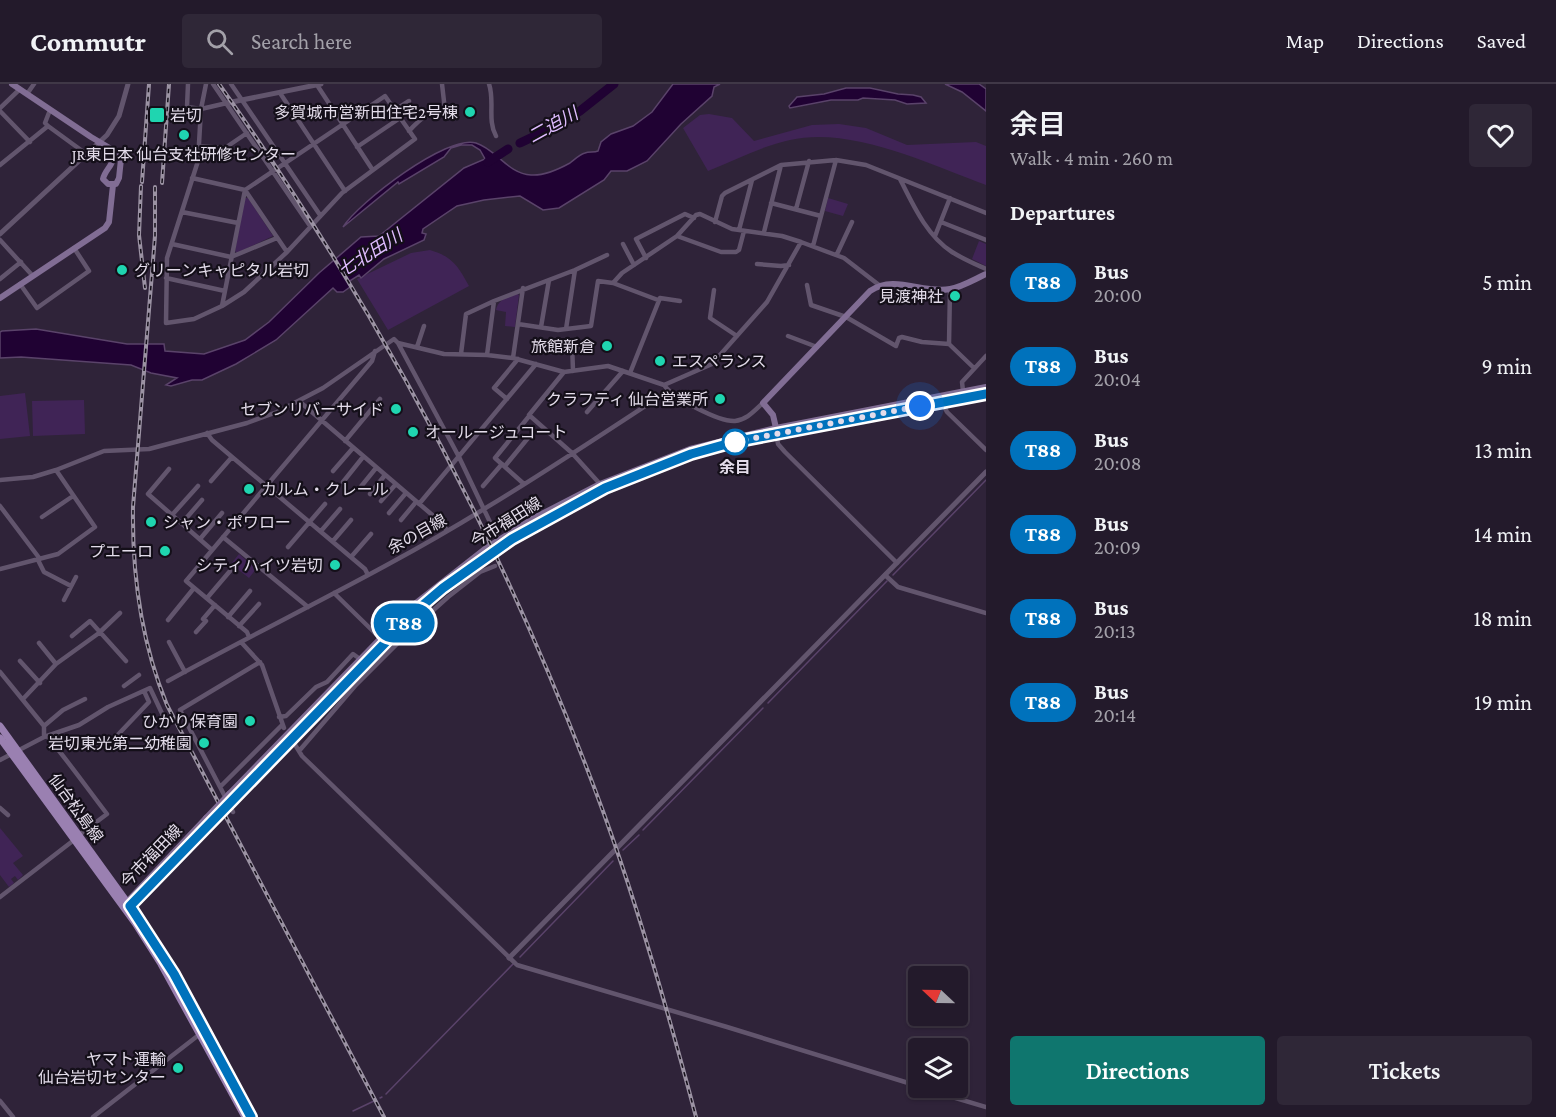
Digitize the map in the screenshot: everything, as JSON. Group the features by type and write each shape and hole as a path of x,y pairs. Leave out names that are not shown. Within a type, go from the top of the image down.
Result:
{"main road":[{"path":"0,298 99,232 109,222 113,185 119,178 121,159 118,153 12,84"},
{"path":"98,142 113,154 112,164 103,179 104,182 113,185"},
{"path":"776,431 773,415 763,403 870,291 879,285 890,283 930,289 951,289 986,274"},
{"name":"今市福田線","path":"231,797 412,606 499,541 534,519 600,484 690,449 986,387"},
{"name":"今市福田線","path":"126,905 416,611 443,588 501,546 605,488 691,454 776,431 986,394"},
{"name":"仙台松島線","path":"0,726 14,752 174,974 202,1032"},
{"name":"仙台松島線","path":"0,738 14,752"},
{"path":"202,1032 245,1117"},
{"path":"202,1032 251,1117"}],"street":[{"path":"27,94 34,84"},
{"path":"0,234 107,135 119,116 128,84"},
{"path":"188,84 187,107 201,109 319,84 372,169"},
{"path":"206,84 201,109 198,161 167,258 166,323 194,319 222,306 244,292 287,252 345,191 415,139 385,96 245,190 222,306"},
{"path":"213,84 310,226"},
{"path":"231,84 320,215"},
{"path":"283,84 282,92 345,191"},
{"path":"409,131 418,120 432,111 445,110 442,84"},
{"path":"489,84 492,92 491,128 496,136"},
{"path":"20,89 0,110 30,142"},
{"path":"395,110 409,101"},
{"path":"50,110 45,123 85,153"},
{"path":"357,147 400,118"},
{"path":"0,165 48,126"},
{"path":"199,146 225,148 247,133"},
{"path":"813,246 836,160"},
{"path":"715,222 722,196 781,165 836,160 866,165 986,213"},
{"path":"796,210 809,161"},
{"path":"764,232 781,165"},
{"path":"192,178 245,190 287,252"},
{"path":"900,179 916,212 935,236 952,252 986,269"},
{"path":"676,236 721,252 739,250 752,180"},
{"path":"935,236 950,198"},
{"path":"771,203 821,216"},
{"path":"182,212 238,223"},
{"path":"646,258 636,239 685,214 694,218"},
{"path":"613,283 622,273 676,236 700,214 715,222 741,230 764,232 837,254 879,285"},
{"path":"837,254 852,222"},
{"path":"941,222 986,240"},
{"path":"171,244 231,257 277,238"},
{"path":"0,240 32,276"},
{"name":"余の目線","path":"168,681 241,642 248,635 334,593 446,528 484,510 626,420 666,388 707,368 767,302 801,242"},
{"path":"623,244 634,266"},
{"path":"20,284 37,308 89,271 74,248"},
{"path":"460,354 466,315 523,288 575,270 607,255"},
{"path":"0,279 21,262"},
{"path":"757,264 789,265"},
{"path":"566,329 575,270"},
{"path":"166,278 225,291"},
{"path":"541,327 549,280"},
{"path":"518,324 566,329 591,326 598,281 613,283 658,300"},
{"path":"807,285 811,305 846,317 896,346 899,338 902,337 922,342 949,344 974,368"},
{"path":"507,399 494,388 516,359 523,288"},
{"path":"949,344 951,289"},
{"path":"714,290 710,318 737,336"},
{"path":"630,373 658,300 661,297 680,301"},
{"path":"487,355 494,301"},
{"path":"417,347 424,326"},
{"path":"788,336 817,347"},
{"path":"0,480 27,478 56,470 104,451 149,449 247,423 323,388 394,339 459,457 499,541"},
{"path":"398,343 444,354 487,355 516,359 564,372 601,366 623,370 666,388 697,408 728,420 741,420 763,403"},
{"path":"572,343 573,371"},
{"path":"248,635 186,581 372,361 375,351"},
{"path":"963,391 962,382 986,356"},
{"path":"401,520 459,457 536,364"},
{"path":"587,412 623,370"},
{"path":"524,484 495,458 564,372"},
{"path":"345,441 380,399"},
{"path":"299,401 446,528"},
{"path":"942,402 947,412 986,450"},
{"path":"530,415 572,453 600,484"},
{"path":"776,431 778,444 785,452 897,562"},
{"path":"207,433 212,440 367,572"},
{"path":"483,486 528,438"},
{"path":"333,471 353,448"},
{"path":"211,482 232,456"},
{"path":"343,482 363,457"},
{"path":"359,489 376,468"},
{"path":"169,469 148,494 212,550"},
{"path":"0,569 63,552 95,527 56,470"},
{"path":"509,958 986,472"},
{"path":"370,494 385,475"},
{"path":"381,501 396,484"},
{"path":"172,515 198,486"},
{"path":"389,513 406,493"},
{"path":"42,517 73,496"},
{"path":"182,523 202,500"},
{"path":"288,547 325,504"},
{"path":"0,506 39,560 44,572 71,586"},
{"path":"321,531 340,509"},
{"path":"200,539 222,513"},
{"path":"333,541 351,520"},
{"path":"351,557 371,534"},
{"path":"223,537 306,605"},
{"path":"299,751 355,686 408,633 472,578 495,566"},
{"path":"207,598 230,571"},
{"path":"885,575 898,587 986,613"},
{"path":"64,600 76,577"},
{"path":"168,620 194,588"},
{"path":"228,617 250,591"},
{"path":"334,593 381,639"},
{"path":"240,626 259,604"},
{"path":"196,632 206,621 203,619 215,605"},
{"path":"23,699 56,664 99,633 120,613"},
{"path":"72,636 90,621 126,661"},
{"path":"39,642 56,664"},
{"path":"169,642 185,672"},
{"path":"220,787 283,726 260,662 241,642"},
{"path":"279,717 286,716 316,687 327,682 353,654 360,659"},
{"path":"20,661 40,683"},
{"path":"233,812 180,710 260,662"},
{"path":"0,672 44,726 45,736 78,773 82,782 107,814 0,897"},
{"path":"124,686 140,675"},
{"path":"111,742 149,702 131,680"},
{"path":"0,760 45,736 79,725 108,707 150,688 166,724"},
{"path":"44,726 63,710 85,699"},
{"path":"294,743 299,751 521,968 575,981 908,1083"},
{"path":"0,808 8,815"},
{"path":"93,1117 202,1032"},
{"path":"956,1098 986,1107"},
{"path":"0,1101 13,1117"}],"shaded area":[{"path":"709,114 732,118 754,141 812,125 839,124 866,128 907,145 976,142 986,146 986,185 890,149 838,138 814,137 790,140 708,171 683,128 700,115"},
{"path":"245,198 248,198 273,236 237,253 235,251"},
{"path":"828,198 848,204 843,216 825,211"},
{"path":"979,241 986,244 986,266 972,259"},
{"path":"430,250 450,259 469,286 388,330 357,279 411,253"},
{"path":"516,293 519,295 515,327 505,326 506,312 496,310 497,306 503,299"},
{"path":"25,393 30,436 0,439 0,396"},
{"path":"84,400 85,434 33,436 32,401"},
{"path":"239,554 256,569 249,578 231,564"},
{"path":"0,828 23,856 13,863 23,875 18,880 15,876 11,879 14,883 9,887 0,875"}],"water":[{"name":"七北田川","path":"673,84 720,84 714,87 712,96 681,124 647,161 627,171 611,171 604,180 559,208 543,210 520,196 457,206 423,229 422,233 426,234 424,240 384,259 361,278 359,275 348,282 350,287 343,292 337,292 333,288 276,340 236,364 202,380 192,380 171,386 166,385 177,378 151,373 131,365 21,357 0,358 0,332 2,331 36,329 127,344 164,344 165,351 204,354 245,340 269,322 319,273 361,237 379,236 464,168 485,159 480,150 472,145 451,148 444,157 399,184 398,182 343,227 366,202 425,159 445,149 463,143 476,143 490,150 523,174 536,175 556,170 583,154 598,151 601,142 611,134 633,126 652,112"},
{"path":"945,84 979,84 986,89 986,111 962,92"},
{"path":"846,88 870,88 913,95 921,97 926,103 907,104 895,100 863,98 831,100 790,108 789,106 797,97 824,94"}],"waterway":[{"name":"二迫川","path":"520,143 558,125 614,84"},
{"name":"二迫川","path":"488,162 508,149"},
{"path":"893,575 986,480"},
{"path":"768,703 887,581"},
{"path":"643,830 763,708"},
{"path":"623,850 639,835"},
{"path":"520,957 613,861"},
{"path":"386,1094 513,964"},
{"path":"353,1111 374,1101"}],"railway":[{"path":"142,182 149,84"},
{"path":"162,183 169,84"},
{"path":"219,84 278,170 386,346 483,528 567,717 604,814 653,964 696,1117"},
{"path":"141,186 139,235 145,288"},
{"path":"155,187 155,236 133,507 136,583 145,633 167,705 384,1117"}],"bus line":[{"name":"T88","path":"251,1117 174,974 130,906 416,611 482,559 528,529 605,488 643,472 691,454 734,442 986,394"}],"place":[{"name":"多賀城市営新田住宅2号棟","path":"470,112"},
{"name":"岩切","path":"157,115"},
{"name":"JR東日本 仙台支社研修センター","path":"184,135"},
{"name":"グリーンキャピタル岩切","path":"122,270"},
{"name":"見渡神社","path":"955,296"},
{"name":"旅館新倉","path":"607,346"},
{"name":"エスペランス","path":"660,361"},
{"name":"クラフティ 仙台営業所","path":"720,399"},
{"name":"セブンリバーサイド","path":"396,409"},
{"name":"オールージュコート","path":"413,432"},
{"name":"余目","path":"735,442"},
{"name":"カルム・クレール","path":"249,489"},
{"name":"シャン・ポワロー","path":"151,522"},
{"name":"プエーロ","path":"165,551"},
{"name":"シティハイツ岩切","path":"335,565"},
{"name":"ひかり保育園","path":"250,721"},
{"name":"岩切東光第二幼稚園","path":"204,743"},
{"name":"ヤマト運輸 仙台岩切センター","path":"178,1068"}],"route":[{"path":"735,442 920,406"}]}
